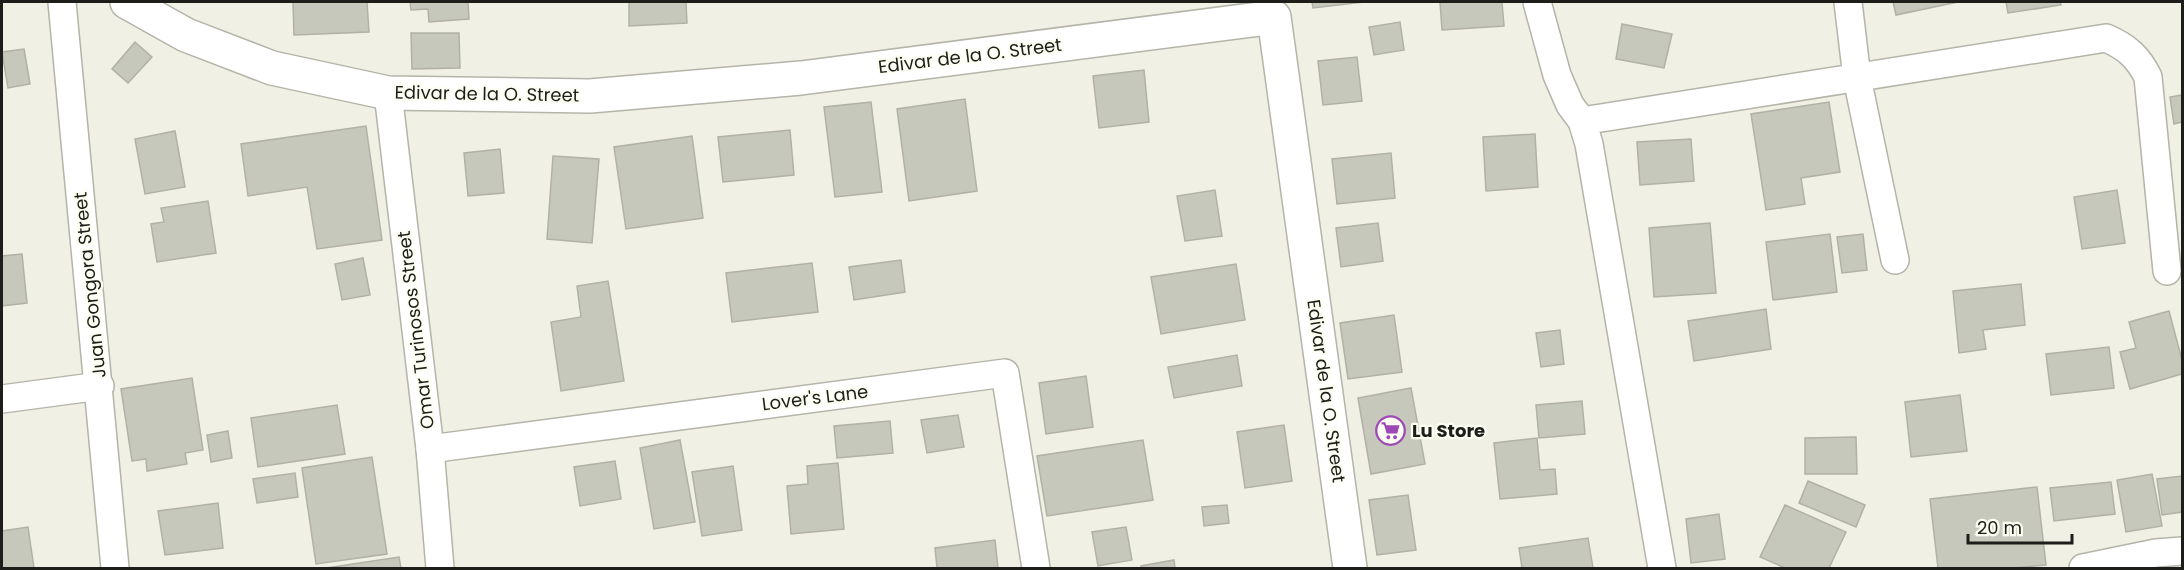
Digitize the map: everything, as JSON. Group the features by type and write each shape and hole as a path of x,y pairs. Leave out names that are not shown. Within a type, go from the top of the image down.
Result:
{"street":[{"name":"Juan Gongora Street","path":"62,2 115,568"},
{"name":"Edivar de la O. Street","path":"127,2 186,35 272,68 387,93 590,96 801,78 1274,16 1350,568"},
{"path":"1538,2 1557,75 1570,105 1582,121 1589,144 1662,568"},
{"path":"1848,2 1857,78 1894,260"},
{"path":"1582,121 2106,38 2133,53 2148,77 2167,270"},
{"name":"Omar Turinosos Street","path":"387,93 430,449 440,568"},
{"name":"Lover's Lane","path":"430,449 1005,373 1036,568"},
{"path":"2,399 99,386"},
{"path":"2082,568 2182,551"}],"building":[{"path":"293,2 367,2 369,32 294,35"},
{"path":"410,2 468,2 469,19 429,22 428,9 411,10"},
{"path":"629,2 686,2 687,23 629,26"},
{"path":"1312,2 1364,2 1313,8"},
{"path":"1440,2 1502,2 1504,26 1442,30"},
{"path":"1893,2 1958,2 1896,15"},
{"path":"2006,2 2060,2 2061,5 2008,13"},
{"path":"1400,22 1404,50 1374,55 1369,27"},
{"path":"1622,24 1672,34 1664,68 1616,59"},
{"path":"411,33 459,33 460,68 412,69"},
{"path":"135,42 152,57 128,83 112,69"},
{"path":"24,49 30,84 8,88 2,52"},
{"path":"1357,57 1362,101 1323,105 1318,61"},
{"path":"1144,70 1149,122 1099,128 1093,76"},
{"path":"2182,95 2182,122 2174,124 2170,97"},
{"path":"965,99 977,191 909,201 897,109"},
{"path":"871,102 882,192 835,197 824,107"},
{"path":"1829,102 1840,172 1801,178 1805,204 1766,210 1751,114"},
{"path":"366,126 382,240 317,249 307,187 248,196 241,144"},
{"path":"790,130 794,175 723,182 718,137"},
{"path":"175,131 185,187 145,194 135,139"},
{"path":"1535,134 1538,187 1486,191 1483,137"},
{"path":"692,136 703,218 626,229 614,147"},
{"path":"1691,139 1694,181 1640,185 1637,142"},
{"path":"500,149 504,193 468,196 464,153"},
{"path":"1391,153 1395,198 1337,204 1332,159"},
{"path":"553,156 599,159 592,243 547,239"},
{"path":"1215,190 1222,236 1185,241 1177,196"},
{"path":"2117,190 2125,243 2082,249 2074,197"},
{"path":"208,201 216,253 157,262 151,224 164,222 161,208"},
{"path":"1378,223 1383,261 1341,267 1336,228"},
{"path":"1710,223 1716,293 1654,297 1649,228"},
{"path":"1830,234 1837,292 1773,300 1766,242"},
{"path":"1863,234 1867,270 1842,273 1837,237"},
{"path":"22,254 27,303 2,306 2,256"},
{"path":"363,258 370,295 342,300 335,264"},
{"path":"901,260 905,292 854,300 849,267"},
{"path":"812,263 818,312 732,322 726,273"},
{"path":"1236,264 1245,320 1161,334 1151,277"},
{"path":"608,281 624,381 561,391 551,322 581,317 577,286"},
{"path":"2021,284 2025,325 1983,330 1986,349 1959,353 1953,291"},
{"path":"1766,309 1771,349 1694,361 1688,321"},
{"path":"2169,311 2182,360 2182,374 2130,389 2120,352 2136,348 2129,322"},
{"path":"1394,315 1402,372 1348,379 1340,323"},
{"path":"1560,330 1564,364 1541,367 1536,333"},
{"path":"2109,347 2114,388 2051,395 2046,354"},
{"path":"1237,355 1242,386 1174,398 1168,367"},
{"path":"1086,376 1093,427 1046,434 1039,383"},
{"path":"192,378 203,450 185,453 187,464 147,471 146,459 132,461 121,389"},
{"name":"Lu Store","path":"1411,388 1425,464 1371,474 1358,398"},
{"path":"1960,395 1967,451 1911,457 1905,402"},
{"path":"1582,401 1585,434 1539,438 1536,405"},
{"path":"337,405 345,454 258,467 251,418"},
{"path":"958,415 964,447 927,453 921,420"},
{"path":"890,421 893,453 837,458 834,426"},
{"path":"1284,425 1292,481 1245,488 1237,432"},
{"path":"228,431 232,458 211,462 207,435"},
{"path":"1856,437 1857,474 1805,474 1805,438"},
{"path":"1537,438 1540,470 1555,469 1557,494 1500,499 1494,443"},
{"path":"680,440 695,522 654,529 640,448"},
{"path":"1143,440 1153,500 1047,516 1037,456"},
{"path":"372,457 387,554 316,564 302,468"},
{"path":"615,461 621,499 580,506 574,467"},
{"path":"838,463 844,529 791,534 787,486 808,484 807,466"},
{"path":"733,466 742,530 702,536 692,472"},
{"path":"295,473 298,497 257,503 253,479"},
{"path":"2152,474 2162,526 2126,532 2117,480"},
{"path":"2182,476 2182,512 2162,515 2157,479"},
{"path":"1808,481 1865,505 1856,527 1799,503"},
{"path":"2111,482 2115,514 2054,521 2050,488"},
{"path":"2037,487 2046,565 2014,568 1938,568 1930,499"},
{"path":"1408,495 1416,550 1377,555 1369,500"},
{"path":"218,503 223,548 165,555 158,511"},
{"path":"1227,505 1229,523 1204,526 1202,507"},
{"path":"1785,505 1846,532 1829,568 1785,568 1760,557"},
{"path":"1719,514 1725,559 1691,563 1686,519"},
{"path":"28,527 34,568 2,568 2,531"},
{"path":"1126,527 1132,560 1098,566 1092,532"},
{"path":"1588,538 1593,568 1522,568 1519,548"},
{"path":"995,540 998,568 937,568 935,548"},
{"path":"399,557 401,568 326,568"},
{"path":"1174,560 1175,568 1141,568 1141,566"}],"place":[{"name":"Lu Store","path":"1391,431"}]}
